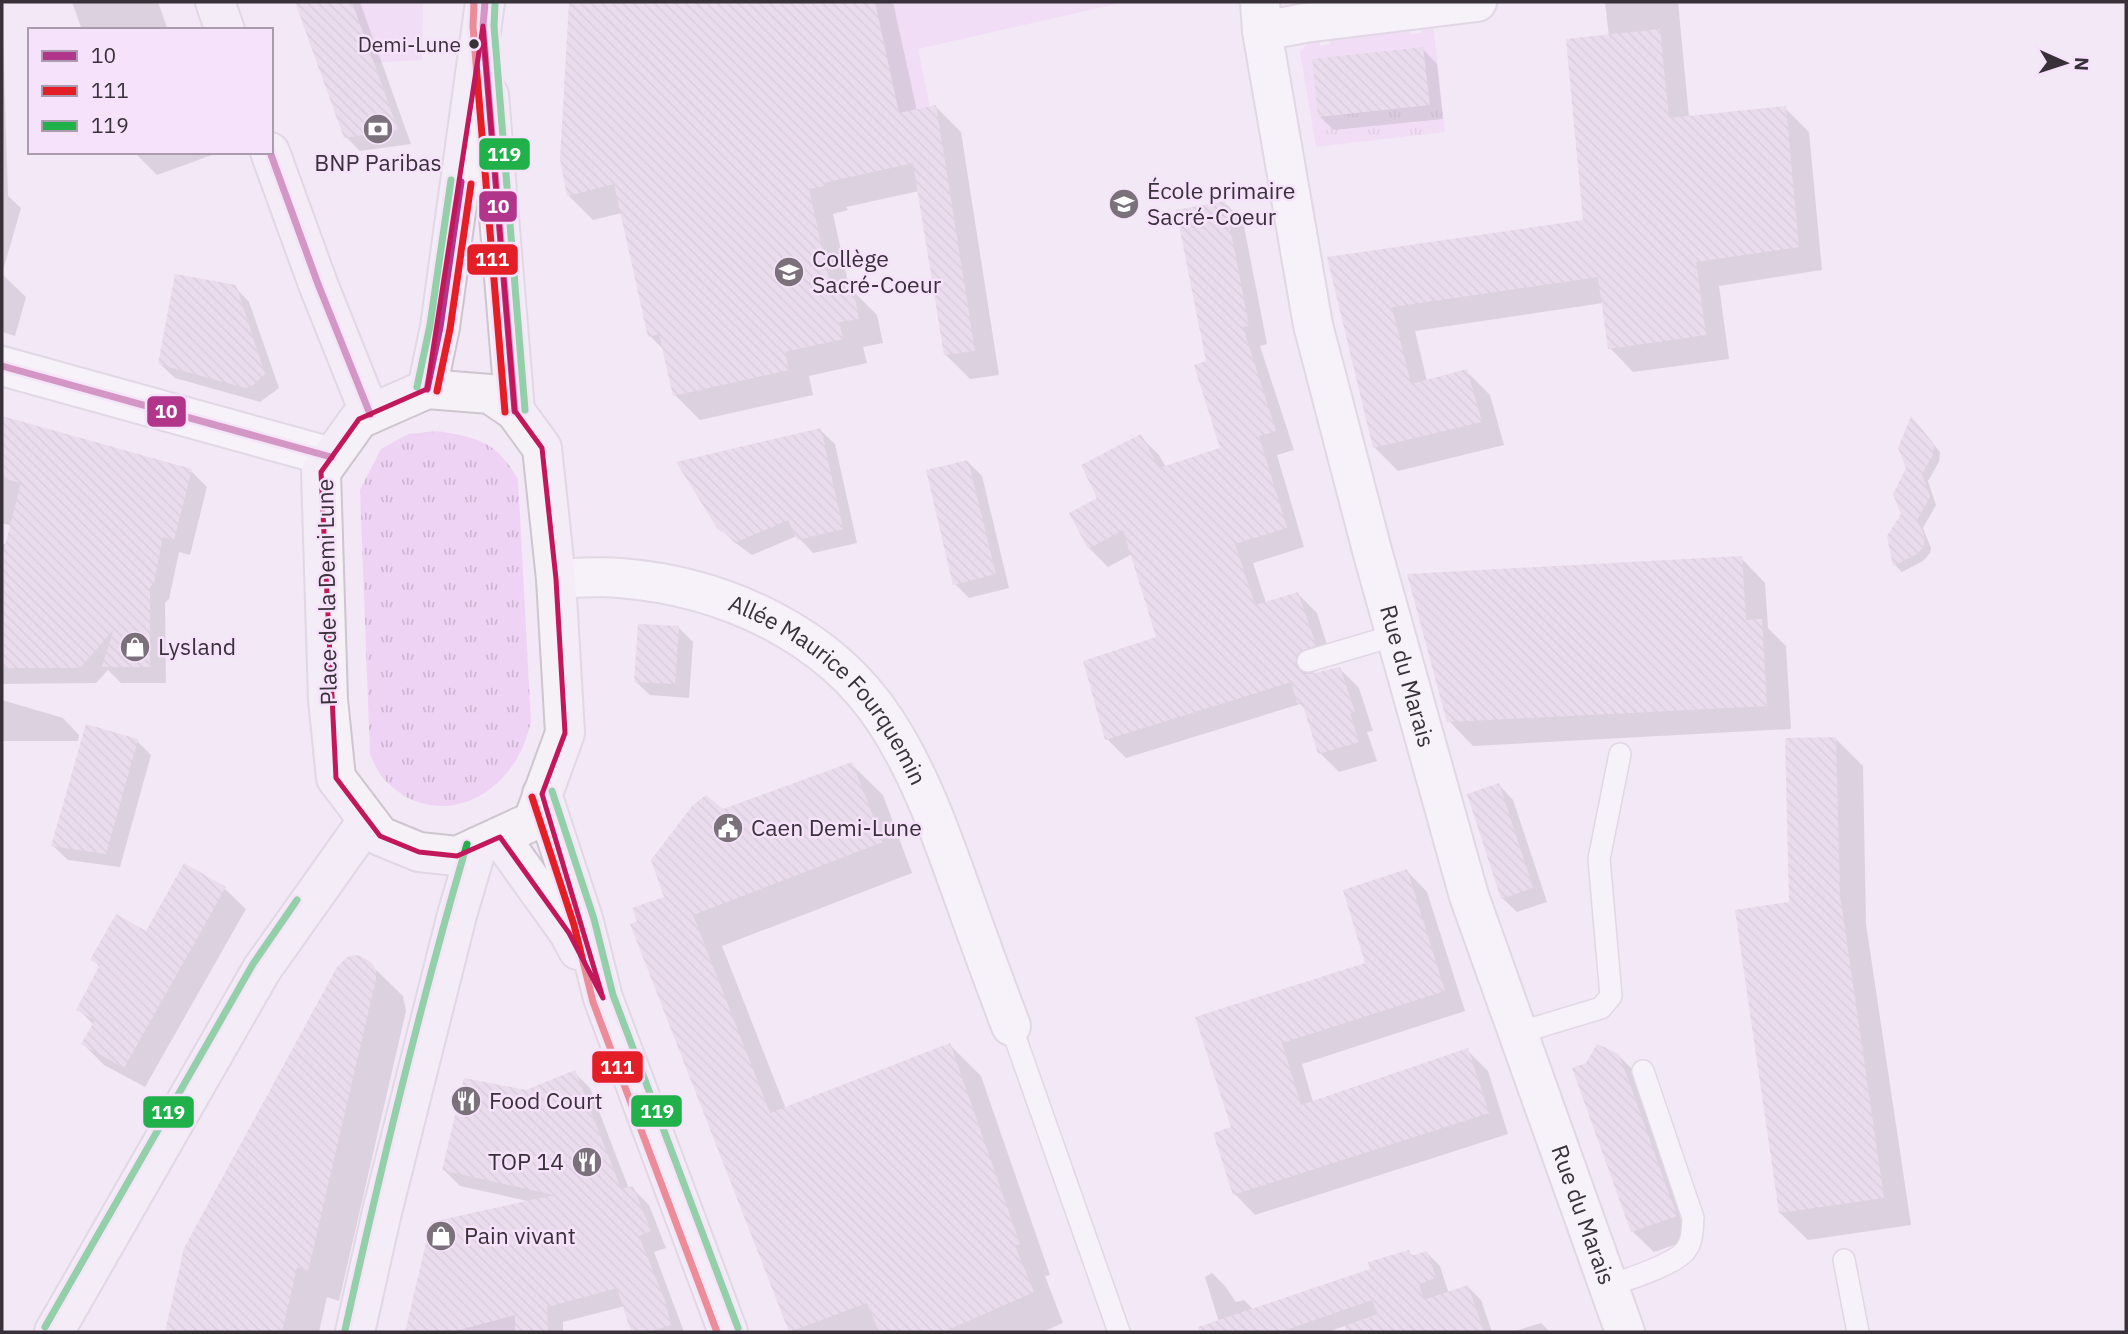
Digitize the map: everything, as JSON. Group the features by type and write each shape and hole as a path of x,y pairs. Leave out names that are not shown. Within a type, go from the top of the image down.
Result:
{"main road":[{"path":"215,2 224,28"},
{"path":"427,389 439,327 484,14"},
{"path":"484,14 515,411"},
{"path":"271,154 318,285 370,414"},
{"name":"Place de la Demi Lune","path":"427,389 490,394 515,411 542,448 556,579 565,733 533,821 457,856 419,852 380,836 336,778 328,700 321,472 359,419 427,389"},
{"path":"542,794 584,922 603,998 728,1332"},
{"path":"54,1332 262,969 367,821"},
{"path":"355,1332 382,1212 457,915 488,842 569,933 603,998"}],"street":[{"path":"1261,16 1477,2"},
{"name":"Rue du Marais","path":"1261,16 1313,325 1396,635 1469,895 1625,1332"},
{"path":"2,366 331,457"},
{"name":"Allée Maurice Fourquemin","path":"556,579 619,577 695,590 729,601 796,635 849,677 886,722 933,812 1011,1026"}],"lane":[{"path":"1308,661 1396,635"},
{"path":"1518,1033 1601,1009 1611,996 1599,859 1620,754"},
{"path":"1011,1026 1119,1332"},
{"path":"1608,1286 1647,1273 1684,1252 1692,1238 1693,1218 1643,1071"},
{"path":"1843,1260 1858,1332"}],"highlighted area":[{"path":"483,26 515,411 542,448 556,579 565,733 542,794 603,998 569,933 500,837 457,856 419,852 380,836 336,778 321,472 359,419 427,389"}],"green space":[{"path":"352,2 423,2 422,60 352,64 357,16"},
{"path":"875,2 1125,2 918,49 930,107 899,113"},
{"path":"1433,23 1442,103 1430,105 1312,59 1318,117 1312,123 1300,52 1312,38 1319,37 1320,46 1330,44 1329,35 1410,25 1411,34 1421,33 1420,24"},
{"path":"1442,103 1445,132 1316,147 1312,123 1318,117"},
{"path":"438,431 485,443 501,456 518,479 531,722 520,753 508,772 493,787 476,798 458,804 438,806 419,802 400,793 383,778 370,754 360,490 381,449 408,434"},
{"path":"515,1315 515,1332 452,1332"}],"building":[{"path":"295,2 352,2 398,130 344,138"},
{"path":"569,2 875,2 899,113 936,105 975,351 944,355 913,163 823,183 824,186 809,189 832,293 853,288 859,319 839,322 843,339 785,352 789,370 673,396 659,334 648,337 614,184 567,196 560,159"},
{"path":"1660,29 1669,118 1786,106 1799,247 1696,262 1706,335 1608,349 1598,277 1392,307 1411,384 1467,369 1482,422 1373,448 1327,257 1583,220 1566,39"},
{"path":"1423,47 1430,105 1318,117 1312,59"},
{"path":"1225,201 1249,326 1243,327 1276,431 1259,436 1287,528 1235,544 1255,605 1298,592 1316,645 1298,653 1295,664 1299,670 1304,674 1311,674 1340,667 1355,712 1350,713 1359,742 1318,754 1302,702 1297,703 1291,682 1105,740 1083,661 1156,637 1123,530 1088,549 1069,513 1097,498 1081,465 1141,434 1159,468 1220,448 1194,365 1206,361 1176,210"},
{"path":"175,274 236,285 265,374 253,385 245,388 158,364"},
{"path":"2,416 192,469 174,540 163,537 154,582 150,587 150,667 102,667 114,629 80,668 2,668 2,558 21,483 2,478"},
{"path":"1911,416 1934,444 1933,455 1922,474 1930,497 1917,520 1924,534 1924,546 1917,554 1893,566 1887,536 1901,514 1893,494 1906,468 1898,448"},
{"path":"821,428 843,529 797,540 788,520 737,542 717,528 676,462"},
{"path":"968,460 996,574 953,585 926,470"},
{"path":"1742,556 1746,620 1762,619 1767,706 1447,722 1407,574"},
{"path":"638,624 679,626 675,684 634,682"},
{"path":"86,724 138,739 106,854 51,846"},
{"path":"1836,737 1840,895 1884,1198 1779,1213 1735,910 1789,902 1785,738"},
{"path":"852,762 883,842 693,915 770,1113 950,1043 1020,1244 1015,1246 1034,1292 943,1332 879,1332 867,1303 789,1332 630,924 637,921 632,908 664,897 651,860 693,805 706,795 723,809"},
{"path":"1499,783 1533,888 1501,899 1467,794"},
{"path":"184,863 226,887 124,1068 81,1044 95,1020 76,1010 100,965 90,960 116,914 146,931"},
{"path":"1407,869 1445,991 1282,1043 1301,1105 1468,1048 1489,1113 1233,1195 1213,1133 1231,1127 1195,1017 1365,963 1343,890"},
{"path":"354,955 372,963 376,979 308,1271 297,1267 282,1332 165,1332 184,1248 337,967 347,957"},
{"path":"1597,1044 1619,1054 1677,1216 1631,1232 1572,1068 1586,1063"},
{"path":"575,1070 621,1189 633,1186 651,1231 639,1236 665,1301 671,1325 649,1332 631,1332 617,1288 547,1307 548,1332 515,1332 515,1315 452,1332 405,1332 431,1222 554,1195 442,1170 464,1078 526,1090"},
{"path":"1409,1250 1411,1256 1427,1251 1436,1278 1419,1284 1424,1300 1468,1285 1484,1332 1346,1332 1345,1326 1378,1315 1372,1300 1280,1332 1198,1332 1198,1327 1370,1269 1368,1262"}],"transit line":[{"name":"111","path":"474,2 473,27 505,412"},
{"name":"10","path":"485,2 483,26 515,411"},
{"name":"119","path":"495,3 494,26 525,410"},
{"name":"10","path":"271,154 318,284 370,414"},
{"name":"119","path":"417,387 430,325 451,180"},
{"name":"10","path":"427,389 440,327 461,182"},
{"name":"111","path":"437,391 450,329 471,184"},
{"name":"10","path":"2,366 331,457"},
{"name":"119","path":"552,791 594,919 613,995 738,1328"},
{"name":"111","path":"532,797 574,925 593,1002 717,1332"},
{"name":"119","path":"345,1330 402,1086 467,844"},
{"name":"119","path":"45,1327 253,964 297,900"}],"place":[{"name":"Demi-Lune","path":"474,44"},
{"name":"BNP Paribas","path":"378,129"},
{"name":"École primaire Sacré-Coeur","path":"1124,204"},
{"name":"Collège Sacré-Coeur","path":"789,272"},
{"name":"Lysland","path":"135,647"},
{"name":"Caen Demi-Lune","path":"728,828"},
{"name":"Food Court","path":"466,1101"},
{"name":"TOP 14","path":"587,1162"},
{"name":"Pain vivant","path":"441,1236"}]}
